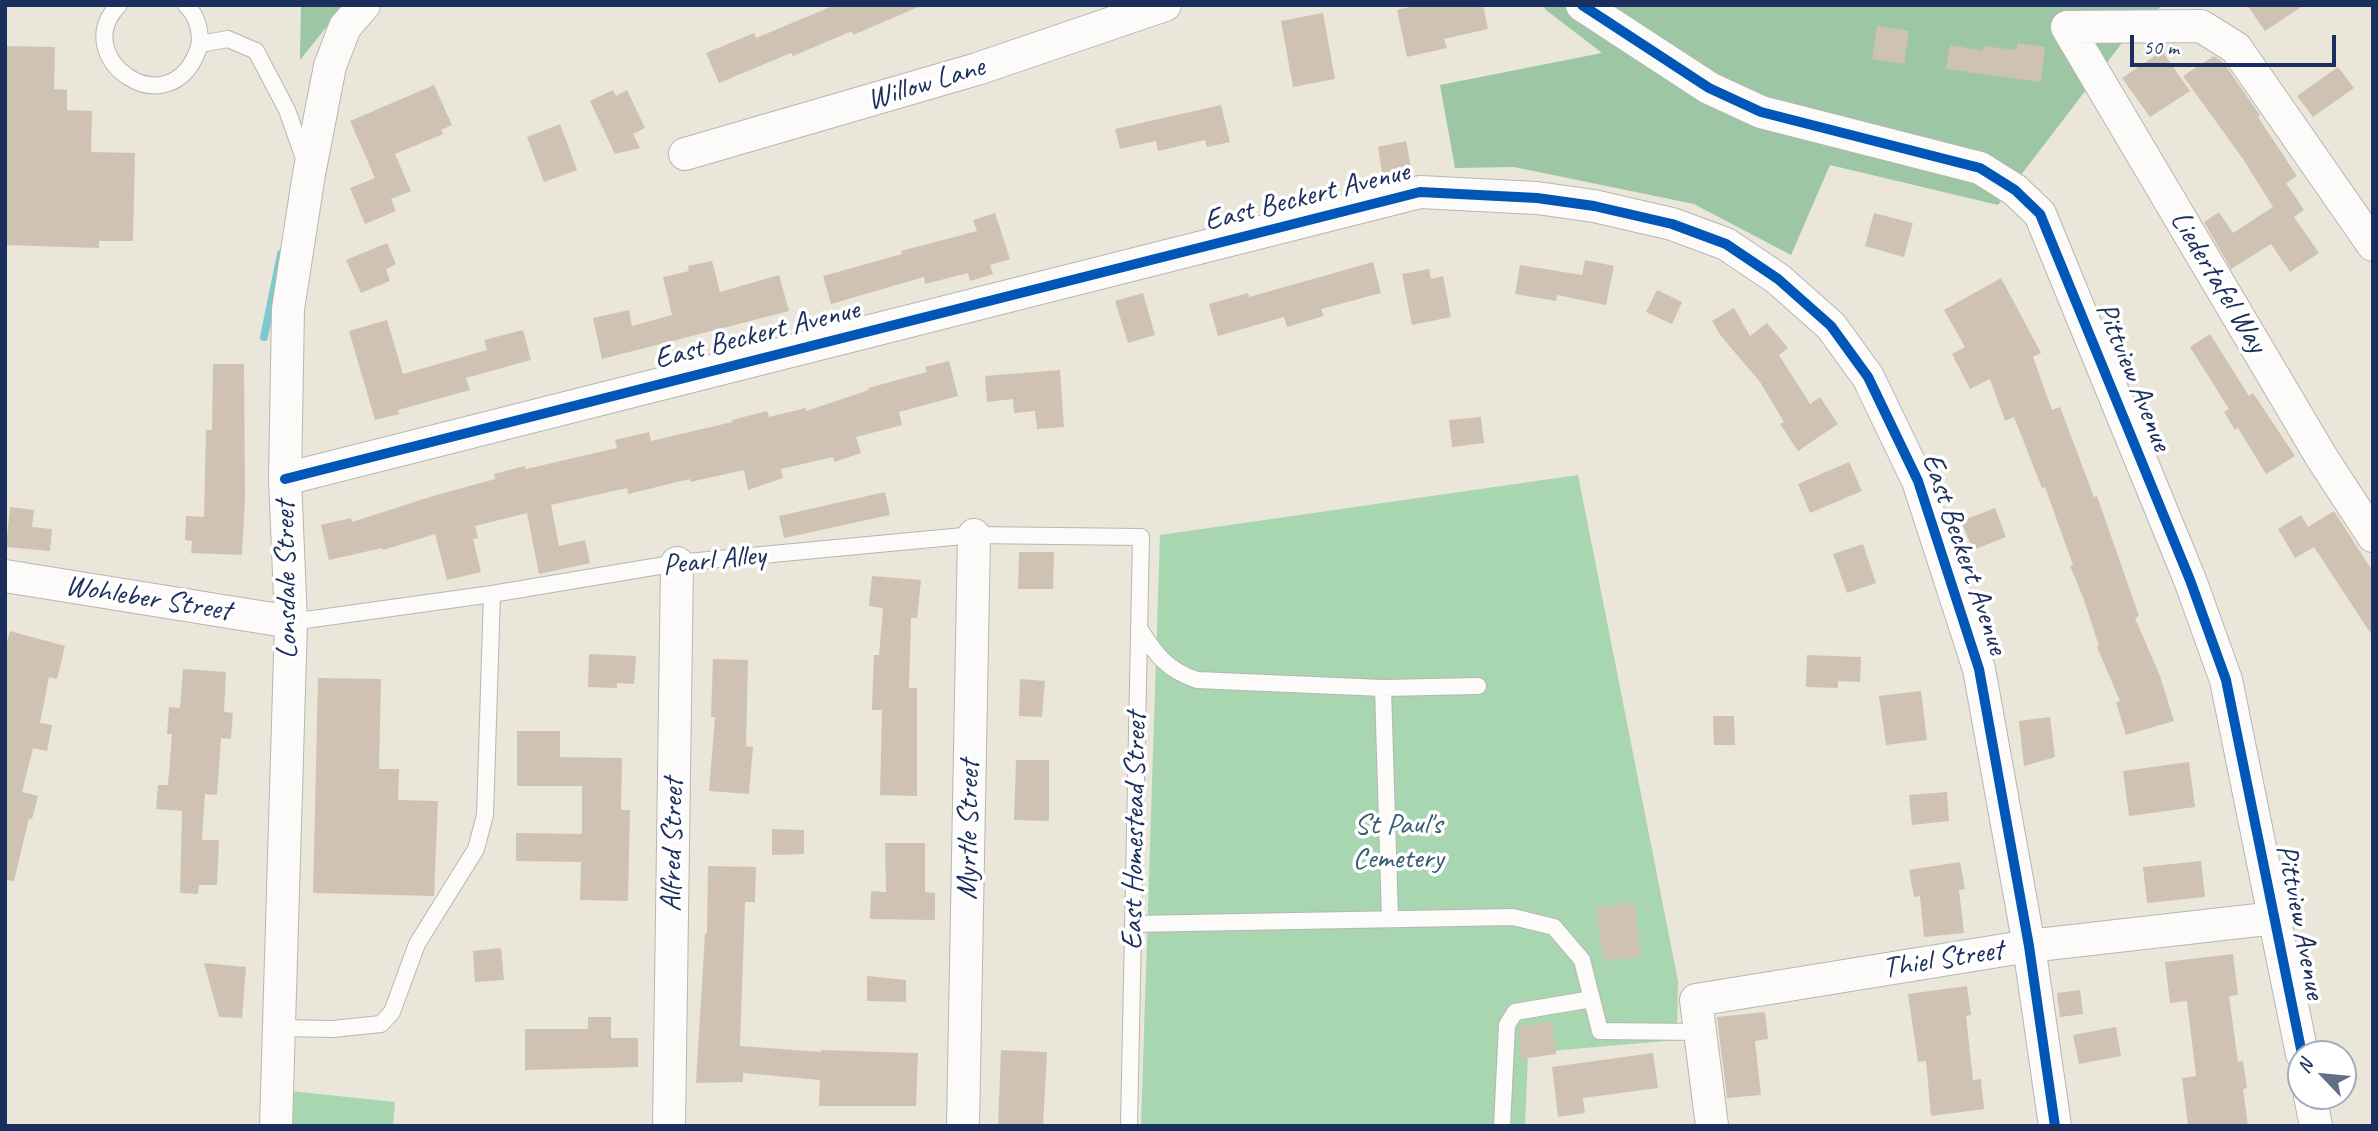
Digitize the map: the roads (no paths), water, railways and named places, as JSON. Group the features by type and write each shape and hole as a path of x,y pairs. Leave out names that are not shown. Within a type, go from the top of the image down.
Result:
{"street":[{"name":"Lonsdale Street","path":"276,1126 291,622 285,479 288,309 309,174 330,66 345,27 364,5"},
{"name":"Willow Lane","path":"685,154 977,69 1165,5"},
{"name":"Pittview Avenue","path":"1582,5 1709,88 1760,112 1980,168 2015,190 2039,214 2190,580 2226,680 2299,1040"},
{"name":"Liedertafel Way","path":"2373,245 2236,48 2201,26 2067,27 2322,458 2373,536"},
{"name":"East Beckert Avenue","path":"285,479 1420,192 1537,198 1594,206 1672,224 1726,244 1778,279 1831,326 1868,377 1918,481 1979,669 2029,946 2055,1126"},
{"name":"Myrtle Street","path":"964,1126 974,534"},
{"name":"Alfred Street","path":"669,1126 677,564"},
{"name":"Wohleber Street","path":"5,576 291,622"},
{"name":"Thiel Street","path":"1700,1032 1696,1000 2029,946 2275,918"},
{"path":"1700,1032 1712,1126"}],"lane":[{"path":"120,5 108,24 105,40 113,64 128,79 146,86 169,83 183,75 192,64 200,44 197,21 186,5"},
{"path":"200,44 228,39 256,51 287,110 309,174"},
{"name":"Pearl Alley","path":"291,622 492,594 677,564 974,534 1140,537"},
{"name":"East Homestead Street","path":"1129,1126 1140,537"},
{"path":"279,1027 333,1029 381,1024 392,1012 416,944 476,849 486,802 492,594"},
{"path":"1139,628 1165,663 1178,673 1197,680 1383,688 1478,687"},
{"path":"1383,688 1390,919"},
{"path":"1133,924 1513,918 1554,927 1582,960 1600,1031 1700,1032"},
{"path":"1502,1126 1507,1025 1515,1012 1592,999"}],"waterway":[{"path":"264,337 281,254"}],"park label":[{"name":"St Paul's Cemetery","path":"1398,842"}]}
